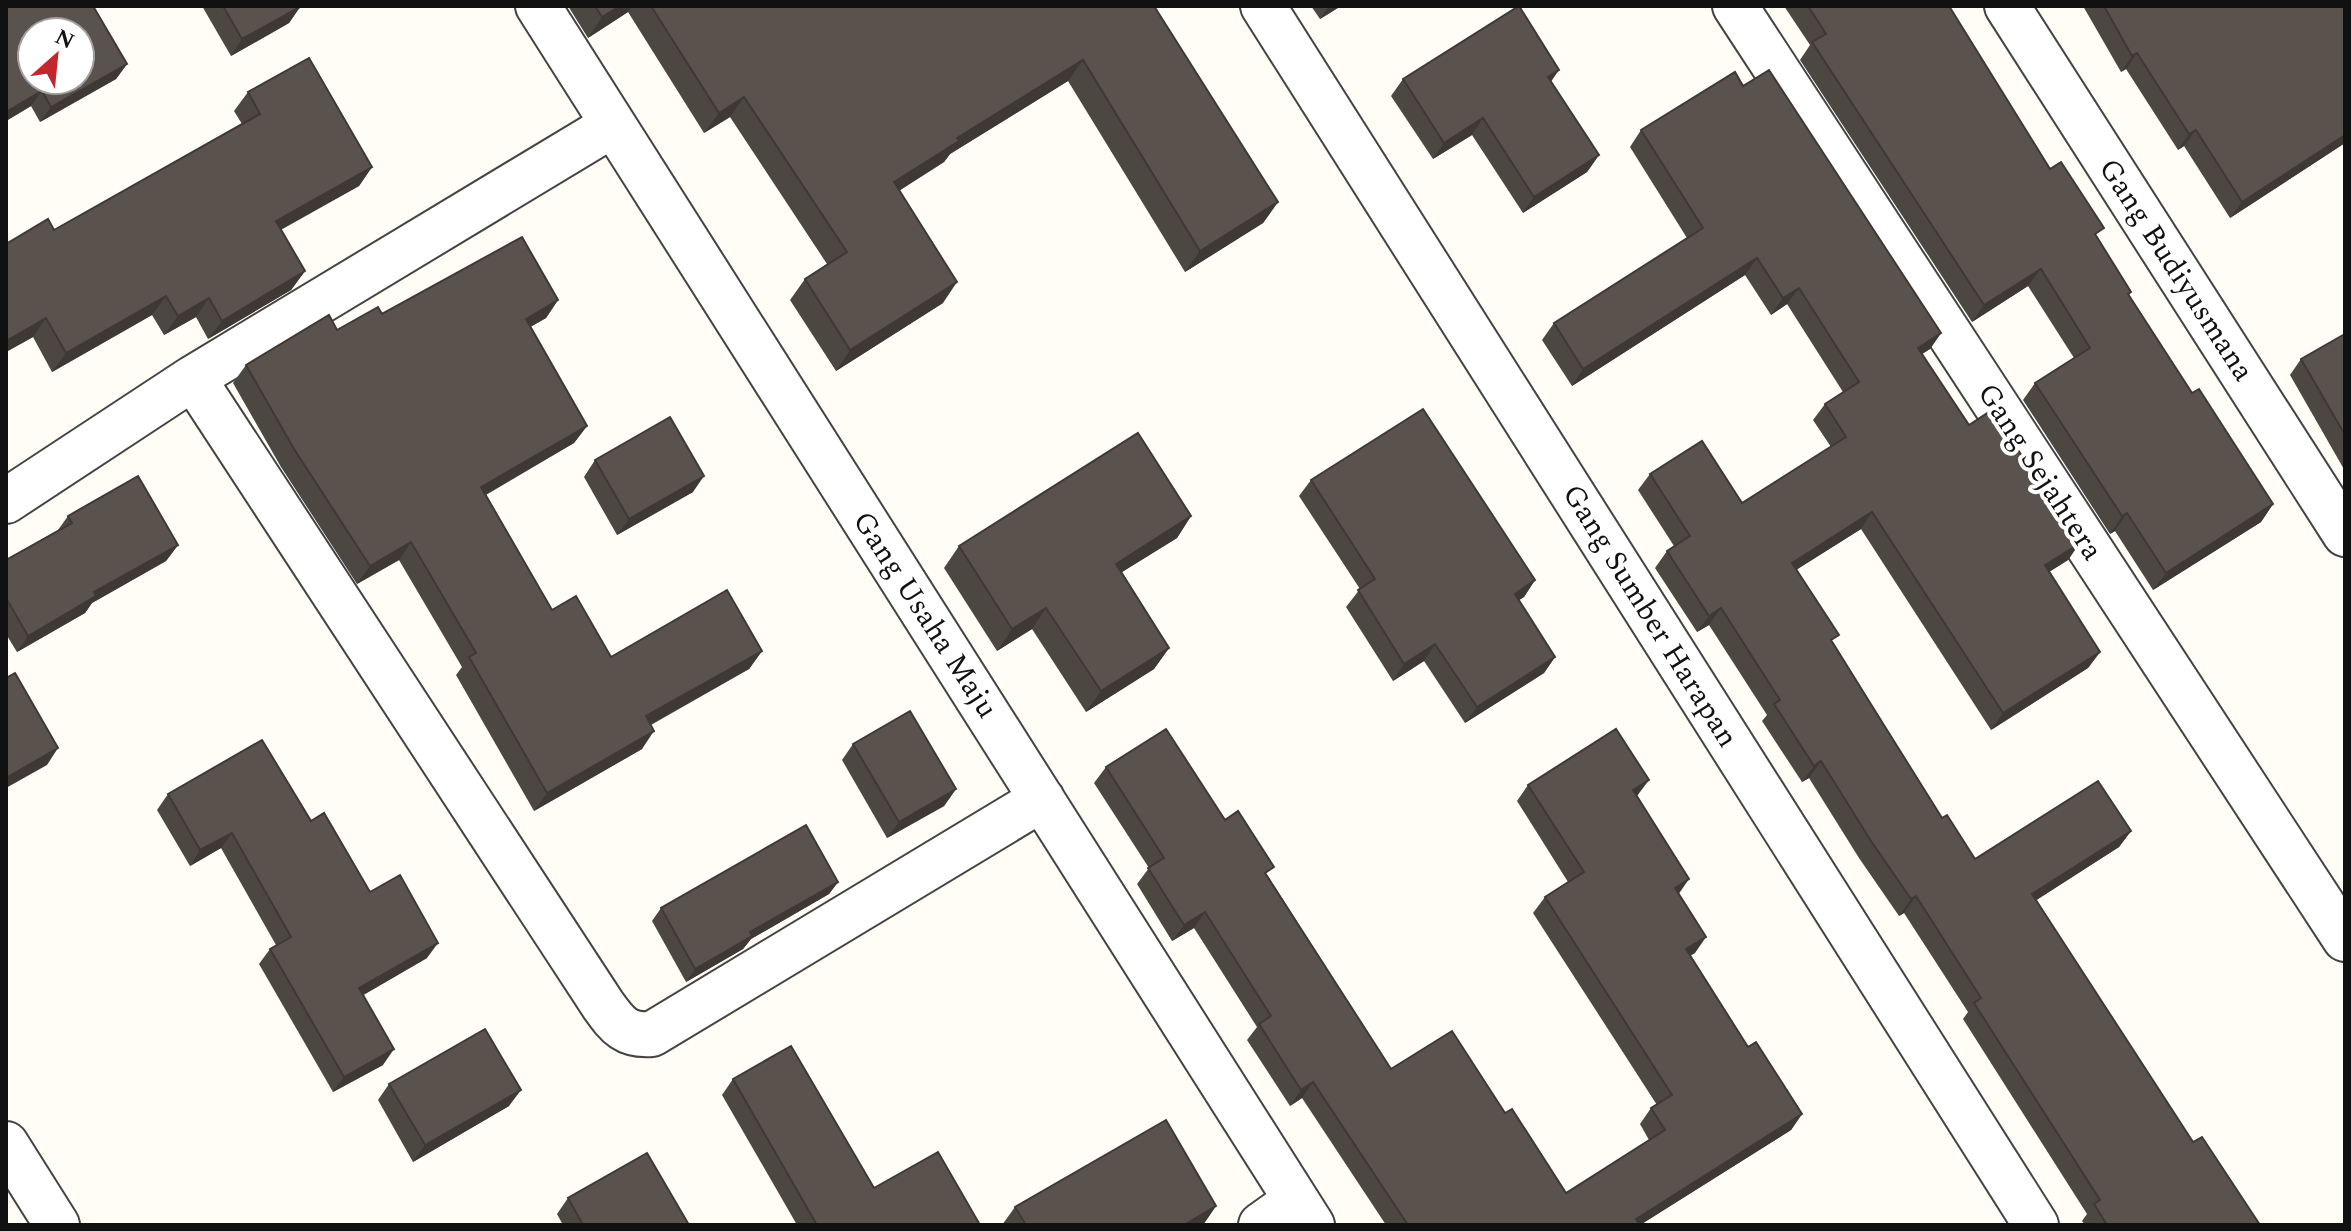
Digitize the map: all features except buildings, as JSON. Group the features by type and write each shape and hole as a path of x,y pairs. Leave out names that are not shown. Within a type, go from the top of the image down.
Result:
{"street":[{"name":"Gang Usaha Maju","path":"538,6 611,126 1304,1212"},
{"name":"Gang Sumber Harapan","path":"1263,6 2036,1225"},
{"name":"Gang Sejahtera","path":"1735,6 2345,939"},
{"name":"Gang Budiyusmana","path":"2007,6 2345,534"},
{"path":"6,501 193,378 611,126"},
{"path":"193,378 603,1005 618,1026 633,1036 652,1034 1042,799"},
{"path":"6,1144 57,1225"},
{"path":"1261,1225 1304,1212"}]}
